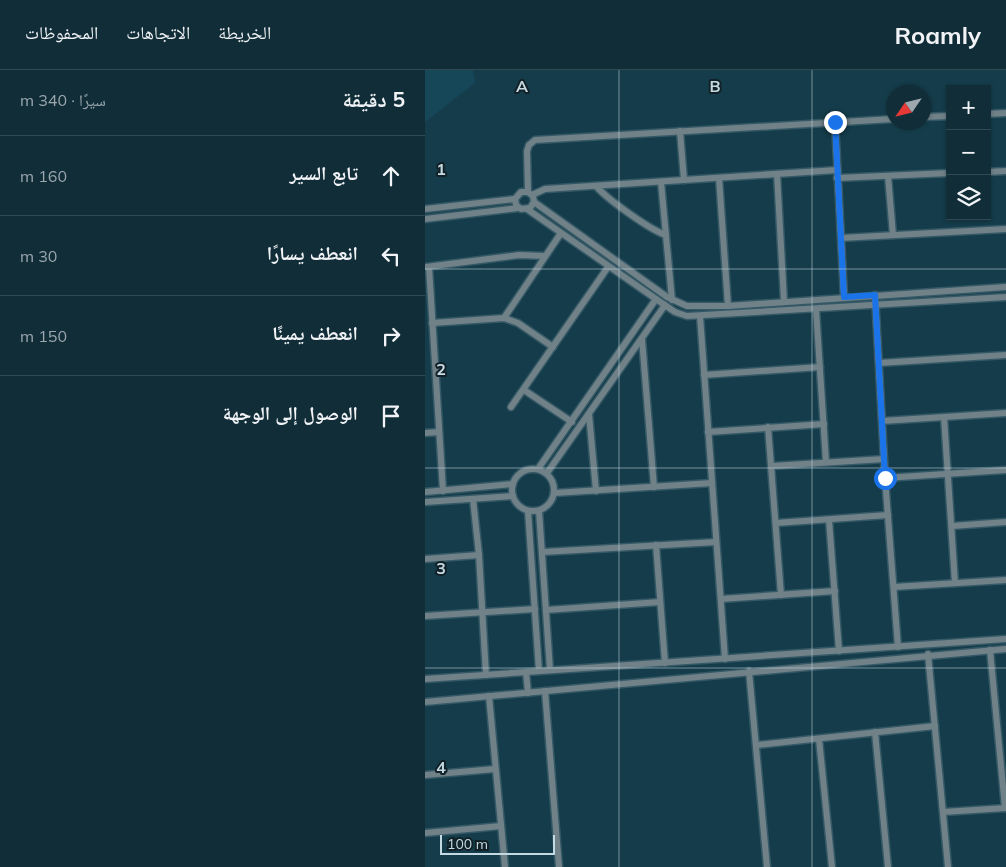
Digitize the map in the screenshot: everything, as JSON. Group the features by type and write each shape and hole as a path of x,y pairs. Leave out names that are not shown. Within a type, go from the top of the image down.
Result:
{"street":[{"path":"991,114 1006,113"},
{"path":"931,117 946,116"},
{"path":"886,119 535,140 529,145 527,151 530,193 534,202 671,300 693,307 1006,287"},
{"path":"835,122 844,297"},
{"path":"680,131 684,180"},
{"path":"425,209 515,199 521,192 530,193 541,190 837,170"},
{"path":"991,172 1006,171"},
{"path":"837,178 946,173"},
{"path":"777,174 784,301"},
{"path":"888,176 893,235"},
{"path":"719,178 728,306"},
{"path":"661,182 671,300"},
{"path":"596,186 606,196 654,229 666,235"},
{"path":"515,199 518,208"},
{"path":"527,210 534,202"},
{"path":"476,203 477,212"},
{"path":"425,219 518,208 527,210 608,267 681,314 700,316 1006,298"},
{"path":"841,238 1006,229"},
{"path":"505,318 561,233"},
{"path":"443,491 427,267 519,255 545,256"},
{"path":"511,408 608,267"},
{"path":"875,295 885,478 898,647"},
{"path":"538,469 656,299"},
{"path":"547,473 665,305"},
{"path":"816,309 826,462"},
{"path":"700,316 725,658"},
{"path":"432,323 505,318 518,323 553,347"},
{"path":"642,338 654,487"},
{"path":"879,363 1006,355"},
{"path":"704,375 820,367"},
{"path":"524,390 572,422"},
{"path":"882,421 1006,412"},
{"path":"589,414 596,491"},
{"path":"944,417 955,583"},
{"path":"709,432 824,424"},
{"path":"768,427 781,595"},
{"path":"425,433 439,432"},
{"path":"772,466 884,459"},
{"path":"529,469 538,469 547,473 554,484 555,493 548,506 539,511 528,511 520,507 513,496 513,484 520,473 529,469"},
{"path":"885,478 1006,470"},
{"path":"555,493 712,483"},
{"path":"425,492 513,484"},
{"path":"425,502 513,496"},
{"path":"473,499 479,555 486,675"},
{"path":"528,511 539,671"},
{"path":"539,511 550,670"},
{"path":"776,523 888,515"},
{"path":"829,520 839,651"},
{"path":"952,526 1006,522"},
{"path":"543,552 717,542"},
{"path":"656,545 665,663"},
{"path":"425,559 479,555"},
{"path":"894,587 1006,580"},
{"path":"721,599 835,591"},
{"path":"546,610 660,602"},
{"path":"425,616 535,609"},
{"path":"425,679 1006,639"},
{"path":"425,702 928,654 1006,649"},
{"path":"943,812 1006,808 990,650"},
{"path":"928,654 948,867"},
{"path":"749,671 767,867"},
{"path":"526,672 528,693"},
{"path":"545,691 559,867"},
{"path":"489,696 505,867"},
{"path":"757,745 935,726"},
{"path":"875,732 888,867"},
{"path":"819,739 832,867"},
{"path":"425,775 495,769"},
{"path":"425,833 501,826"}],"shaded area":[{"path":"425,70 473,70 475,83 425,122"}],"route":[{"path":"835,122 844,297 875,295 885,478"}]}
